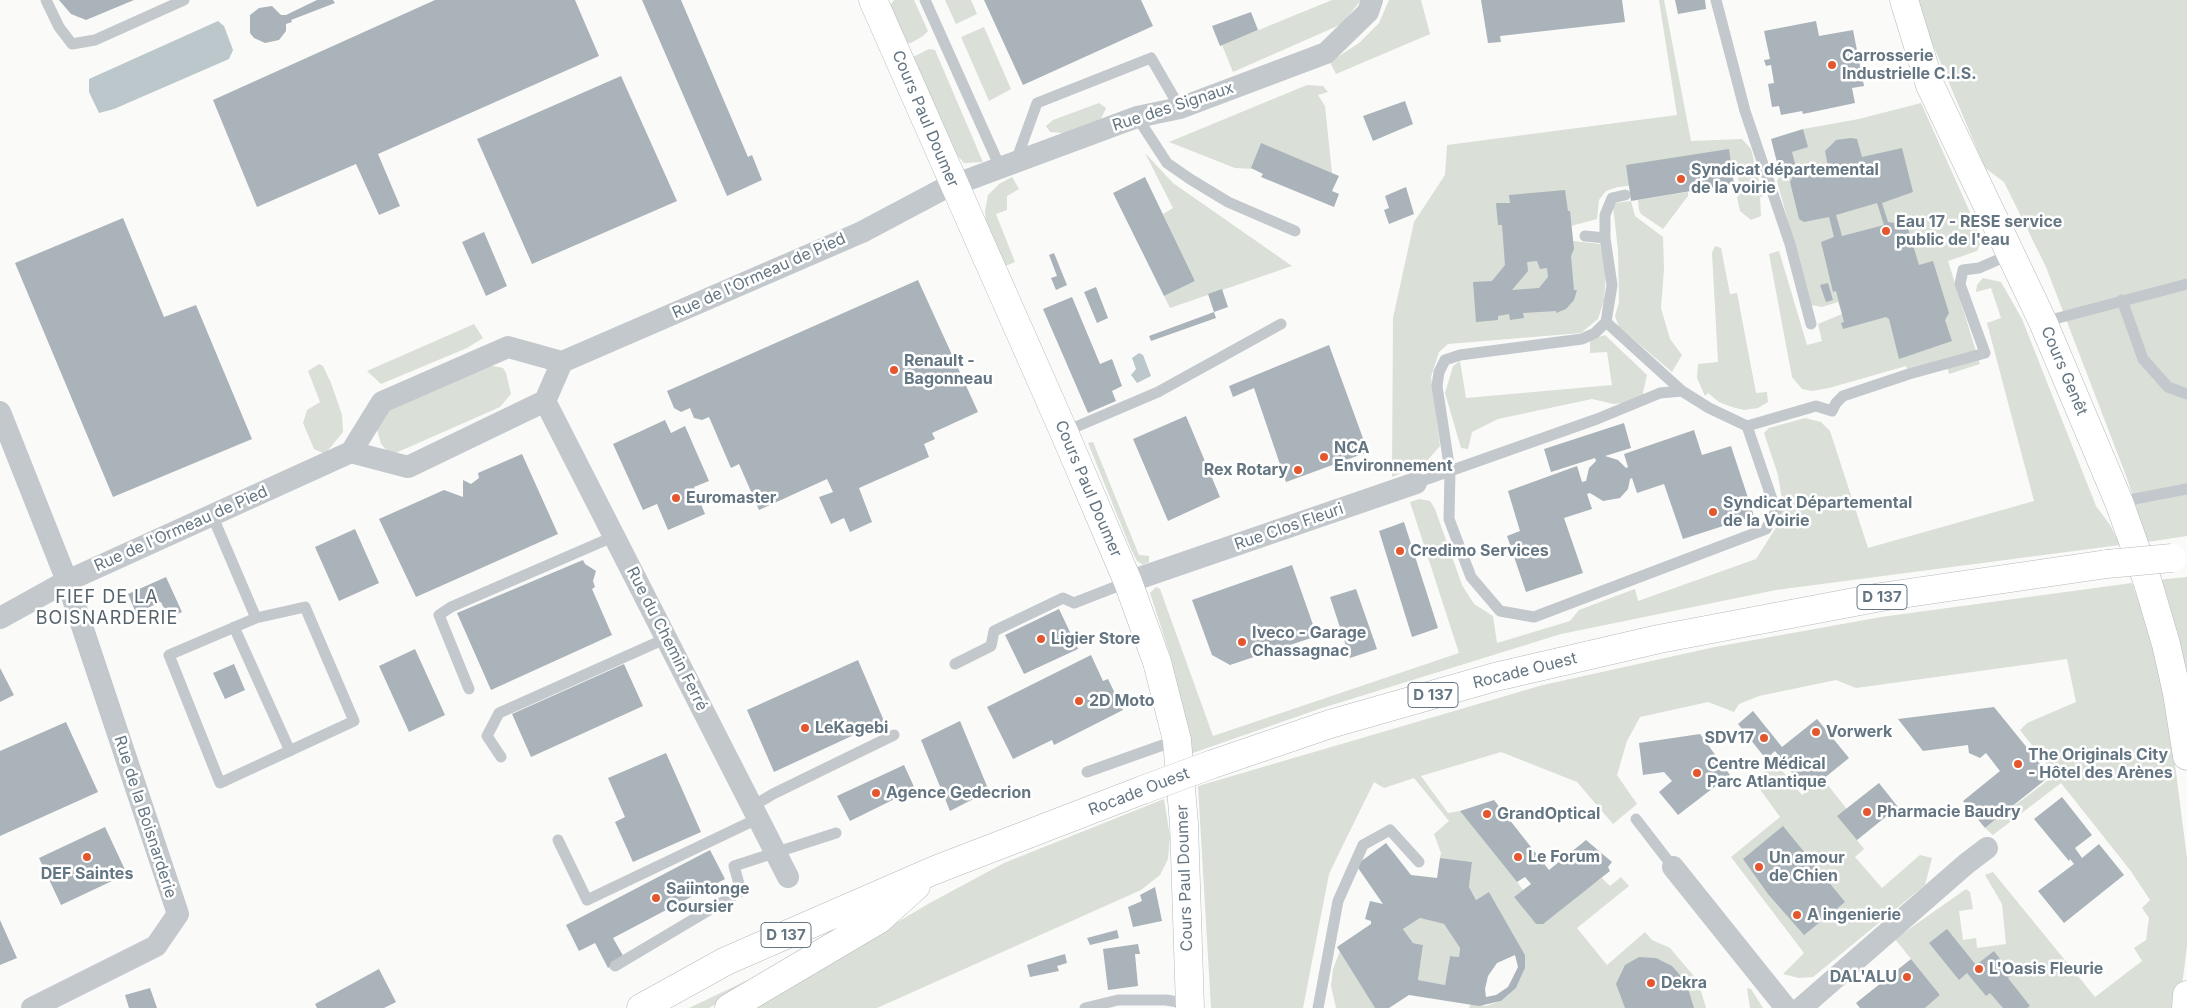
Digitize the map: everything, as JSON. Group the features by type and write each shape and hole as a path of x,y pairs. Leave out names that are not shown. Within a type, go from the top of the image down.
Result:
{"main road":[{"name":"Cours Paul Doumer","path":"873,0 953,186 1064,432 1128,582 1157,662 1177,740 1184,824 1190,1006"},
{"name":"Cours Genêt","path":"1904,0 1930,85 2043,322 2118,502 2148,583 2166,644 2177,692 2187,756"},
{"name":"Rocade Ouest","path":"641,1008 726,961 934,870 1210,765 1330,724 1486,680 1660,639 1881,597 2107,564 2179,558"},
{"name":"D 137","path":"729,1008 878,920 934,870"},
{"path":"2186,1008 2187,995"}],"street":[{"name":"Rue des Signaux","path":"953,186 1137,117 1180,108 1326,53 1368,12 1372,0"},
{"name":"Rue de l'Ormeau de Pied","path":"562,362 862,232 953,186"},
{"path":"508,347 562,362 545,400 408,467 351,452 382,402 508,347"},
{"name":"Rue du Chemin Ferré","path":"545,400 776,851 788,878"},
{"path":"0,412 67,581"},
{"name":"Rue de l'Ormeau de Pied","path":"0,618 67,581 351,452"},
{"name":"Rue Clos Fleuri","path":"1128,582 1416,483"},
{"name":"Rue de la Boisnarderie","path":"32,1008 156,946 178,914 67,581"},
{"path":"1801,1008 1966,864 1987,848"},
{"path":"1673,867 1786,1008"}],"lane":[{"path":"46,0 59,27 72,44 95,40 184,0"},
{"path":"925,0 1008,164"},
{"path":"1716,0 1745,111 1790,244 1811,324"},
{"path":"1008,164 1037,103 1151,58 1180,108"},
{"path":"1137,117 1167,163 1190,180 1228,202 1294,231"},
{"path":"1625,195 1612,198 1605,215 1604,238 1612,285 1606,322 1595,333 1582,339 1460,355 1445,360 1439,372 1437,386 1450,471 1448,519 1471,577 1500,612 1534,617 1766,529 1776,511 1747,426"},
{"path":"1585,236 1604,238"},
{"path":"1606,322 1682,391 1709,408 1747,426 1816,406 1832,411 1836,402 1843,396 1909,374 1984,353 1960,284 1963,270 1979,268 2011,254"},
{"path":"2043,322 2187,284"},
{"path":"2122,300 2143,358 2168,387 2187,394"},
{"path":"1064,432 1158,392 1281,324"},
{"name":"Rue Clos Fleuri","path":"1416,483 1597,419 1660,393 1682,391"},
{"path":"2118,502 2187,489"},
{"path":"212,515 256,618"},
{"path":"469,689 439,615 451,607 615,536"},
{"path":"954,664 991,646 994,631 1063,598 1074,603 1128,582"},
{"path":"305,607 354,721 220,783 169,655 256,618 305,607"},
{"path":"234,627 290,751"},
{"path":"501,757 487,736 499,713 667,638"},
{"path":"558,840 587,900 756,812 773,794 894,735"},
{"path":"1087,772 1177,740"},
{"path":"1636,819 1673,867"},
{"path":"1318,1008 1338,901 1363,845 1390,830 1419,862"},
{"path":"614,966 741,891 734,866 836,833"},
{"path":"1085,1008 1118,1000 1166,1000 1190,1006"}],"shaded area":[{"path":"894,0 914,0 928,31 911,43 906,43 889,7"},
{"path":"945,0 971,0 977,14 956,24"},
{"path":"1332,0 1361,0 1342,24 1233,72 1222,45"},
{"path":"1389,0 1421,0 1430,34 1336,74 1330,62 1359,43 1379,23"},
{"path":"1659,0 1664,0 1691,141 1742,139 1751,149 1763,196 1760,197 1761,216 1751,220 1740,211 1737,197 1742,192 1737,174 1618,187 1606,191 1599,200 1597,219 1571,226 1573,241 1600,244 1606,273 1604,301 1598,319 1581,333 1448,344 1439,352 1431,377 1440,446 1425,463 1392,477 1393,318 1414,222 1445,175 1447,145 1677,115"},
{"path":"1914,0 2187,0 2187,536 2147,542 2128,481 2046,267 2004,182 1985,168"},
{"path":"218,21 224,26 233,50 229,59 114,109 99,113 89,92 89,79"},
{"path":"984,27 1011,89 989,101 961,37"},
{"path":"929,49 935,50 983,162 964,163 949,146 913,57"},
{"path":"1307,85 1323,86 1328,92 1318,95 1325,106 1332,173 1235,168 1169,142"},
{"path":"1099,103 1106,108 1101,119 1063,133 1050,132 1046,126 1053,120"},
{"path":"1921,103 1982,239 1977,251 1948,261 1980,364 1949,374 1946,363 1909,374 1906,366 1829,388 1812,391 1802,389 1792,377 1769,254 1779,251 1807,345 1822,341 1818,324 1842,314 1838,302 1822,307 1811,305 1777,181 1803,129 1859,119"},
{"path":"1145,153 1173,183 1292,266 1170,308 1164,296 1195,281 1163,214 1173,208"},
{"path":"1012,177 1019,189 1007,196 1007,210 996,214 1015,262 1003,267 987,231 985,211 988,195 999,184"},
{"path":"1688,192 1688,196 1663,229 1641,214 1639,210 1638,200"},
{"path":"1631,201 1635,216 1663,237 1664,269 1661,308 1670,339 1682,355 1672,372 1619,327 1615,316 1619,302 1618,250 1613,206 1616,203"},
{"path":"1715,246 1721,248 1730,294 1737,293 1756,393 1767,392 1768,402 1758,408 1744,410 1719,402 1708,393 1705,396 1697,378 1698,364 1718,362 1712,253"},
{"path":"1983,278 2001,282 2022,319 2096,506 2110,525 2120,545 1776,590 1561,634 1319,709 1190,754 1171,658 1150,593 1156,587 1160,589 1213,736 1459,653 1410,502 1419,499 1430,501 1435,509 1462,585 1474,604 1493,616 1497,643 1570,621 1579,610 1635,589 1638,601 1756,559 1777,526 1783,505 1778,475 1764,433 1769,428 1805,418 1821,422 1830,431 1868,548 2034,501 1987,323 2001,318 1991,288 1976,292 1977,285"},
{"path":"474,324 483,338 467,348 381,384 367,371"},
{"path":"1605,335 1647,375 1641,401 1614,404 1592,399 1498,419 1472,432 1468,449 1461,448 1445,393 1453,366 1460,361 1466,398 1612,385 1607,352 1590,353 1590,340"},
{"path":"1139,353 1143,355 1151,376 1137,383 1131,375 1136,369 1132,358"},
{"path":"319,364 323,366 331,383 342,415 343,432 325,454 314,449 303,423 307,410 320,402 308,371"},
{"path":"489,365 503,368 506,373 511,394 500,407 391,455 381,444 376,425 386,412"},
{"path":"1093,442 1139,555 1149,556 1149,562 1143,565 1137,561 1131,549 1088,443"},
{"path":"2187,577 2187,689 2157,580"},
{"path":"2132,583 2148,625 2164,679 2187,858 2187,946 2181,994 2172,1008 1925,1008 1940,995 1895,939 1966,889 1970,892 1973,909 1959,911 1963,940 1976,938 1977,948 2006,944 2002,904 1985,875 1993,872 2095,997 2142,961 2134,948 2146,940 2149,918 2142,908 2150,900 2130,870 2061,783 1993,835 1985,828 2055,775 2020,730 2027,723 2076,702 2067,659 1856,688 1836,680 1759,696 1739,704 1734,712 1708,702 1640,717 1627,741 1617,775 1637,804 1613,824 1577,782 1501,752 1421,776 1448,813 1460,811 1517,882 1523,890 1514,897 1536,924 1602,878 1610,886 1621,877 1629,886 1577,928 1607,965 1645,932 1652,940 1670,948 1698,981 1706,1008 1469,1008 1471,1003 1486,1006 1501,1001 1516,988 1525,968 1525,955 1489,892 1476,900 1469,887 1472,862 1440,858 1441,853 1434,834 1449,821 1414,778 1384,788 1374,782 1342,847 1329,874 1303,1008 1211,1008 1198,786 1543,685 1715,647 1881,617"},
{"path":"1775,762 1802,795 1823,779 1846,808 1857,840 1864,849 1855,857 1882,888 1920,855 1932,858 1925,885 1813,977 1799,978 1783,974 1804,953 1731,857 1780,817 1754,781"},
{"path":"1164,799 1170,837 1168,859 1160,875 1141,890 877,1008 753,1008 928,904 1004,863"},
{"path":"1420,918 1444,924 1460,948 1459,957 1450,956 1445,985 1418,980 1423,945 1413,943 1403,929"},
{"path":"1340,951 1375,1008 1336,1008 1331,986 1333,969"},
{"path":"792,959 709,1008 689,1008"},
{"path":"1747,988 1751,989 1763,1008 1750,1008"}],"building":[{"path":"59,0 134,0 86,20 71,14"},
{"path":"317,0 333,0 335,3 291,20 292,22 286,24 286,31 279,40 265,43 254,38 250,33 250,15 259,8 272,6 281,15 286,15"},
{"path":"435,0 575,0 599,56 378,154 400,206 379,215 356,164 257,207 213,100"},
{"path":"642,0 681,0 748,157 752,155 762,180 727,196"},
{"path":"984,0 1141,0 1153,26 1023,85"},
{"path":"1481,0 1622,0 1625,22 1500,36 1501,42 1488,43"},
{"path":"1675,0 1705,0 1706,9 1678,14"},
{"path":"1251,12 1258,30 1220,46 1212,26"},
{"path":"1816,21 1819,36 1853,30 1864,86 1852,88 1855,103 1803,114 1802,111 1781,115 1779,106 1772,107 1768,84 1774,83 1771,65 1766,66 1764,60 1770,59 1764,31"},
{"path":"621,76 677,201 532,264 477,139"},
{"path":"1405,101 1413,124 1373,141 1363,116"},
{"name":"Eau 17 - RESE service public de l'eau","path":"1803,129 1808,147 1792,152 1798,175 1828,166 1825,151 1836,140 1857,139 1862,157 1902,148 1913,192 1882,203 1888,222 1907,225 1919,265 1933,261 1949,313 1945,320 1952,341 1899,359 1889,319 1886,317 1843,329 1841,323 1844,322 1836,291 1833,292 1821,242 1834,237 1829,217 1804,222 1799,219 1790,182 1793,176 1791,171 1780,174 1771,139","holes":["1877,203 1884,225 1842,236 1836,215"]},
{"path":"1261,143 1339,176 1332,191 1339,194 1334,207 1261,177 1263,174 1251,168"},
{"name":"Syndicat départemental de la voirie","path":"1729,149 1734,184 1631,201 1626,165"},
{"path":"1145,177 1195,281 1164,296 1113,193"},
{"path":"1406,187 1414,214 1389,224 1384,210 1389,208 1385,196"},
{"path":"1565,190 1568,211 1570,211 1574,249 1571,256 1574,290 1577,290 1574,300 1566,309 1556,313 1556,311 1523,313 1524,318 1510,320 1509,314 1498,316 1498,320 1476,322 1473,282 1492,281 1505,265 1502,225 1498,225 1496,203 1510,203 1509,195","holes":["1537,261 1540,269 1547,268 1548,277 1539,288 1512,290 1528,271 1527,262"]},
{"path":"123,218 164,317 196,305 252,439 113,497 15,263"},
{"path":"484,232 507,286 486,296 462,242"},
{"path":"1054,253 1067,285 1056,290 1051,278 1057,276 1049,255"},
{"path":"918,280 978,412 932,433 935,439 924,444 929,457 859,488 872,522 850,532 844,518 831,524 819,497 833,492 827,479 759,510 739,464 731,468 709,417 702,420 694,418 690,408 681,412 674,408 667,391"},
{"path":"1828,283 1833,300 1826,302 1820,285"},
{"path":"1096,287 1108,318 1097,323 1084,292"},
{"path":"1222,289 1228,307 1214,312 1208,294"},
{"path":"1072,297 1100,364 1112,359 1122,386 1112,391 1116,401 1088,413 1043,309"},
{"path":"1214,312 1216,318 1151,341 1149,336"},
{"path":"1329,345 1368,452 1286,482 1254,388 1233,397 1229,386"},
{"path":"1186,416 1220,497 1168,521 1133,439"},
{"path":"665,420 671,433 685,426 709,481 694,487 705,514 668,530 657,504 643,510 613,444"},
{"name":"Syndicat Départemental de la Voirie","path":"1624,423 1631,448 1605,456 1618,460 1626,468 1628,467 1624,454 1694,430 1702,455 1731,446 1754,516 1683,539 1664,484 1637,493 1632,478 1630,479 1628,489 1620,498 1603,501 1590,493 1587,494 1592,509 1564,518 1583,573 1526,592 1507,536 1520,531 1508,491 1577,466 1582,482 1586,481 1589,468 1596,461 1595,458 1551,472 1544,449"},
{"path":"522,454 558,534 416,597 379,519 444,490 463,497 463,480 471,484 479,478 478,473"},
{"path":"1404,522 1438,628 1412,637 1379,531"},
{"path":"355,529 379,583 339,601 315,547"},
{"path":"583,560 585,564 596,571 593,581 595,587 592,589 612,635 491,690 457,613"},
{"path":"1292,565 1317,636 1230,665 1212,655 1192,600"},
{"path":"166,577 182,612 168,618 161,602 136,613 128,594"},
{"path":"1356,589 1377,649 1350,658 1330,597"},
{"path":"1059,609 1078,649 1024,674 1005,635"},
{"path":"415,649 445,715 409,732 379,666"},
{"path":"1091,655 1103,681 1108,679 1123,710 1054,745 1052,740 1013,759 987,707"},
{"path":"858,660 884,721 774,772 747,710"},
{"path":"234,664 245,690 225,699 213,673"},
{"path":"624,664 643,706 531,757 512,714"},
{"path":"0,668 14,695 0,702"},
{"name":"The Originals City - Hôtel des Arènes","path":"1994,707 2050,776 1985,828 1963,801 2000,771 1986,753 1980,758 1969,753 1968,745 1923,751 1898,719"},
{"path":"1753,711 1782,747 1817,719 1849,758 1807,792 1775,751 1766,759 1738,724"},
{"path":"960,721 989,791 950,811 921,740"},
{"path":"66,722 98,792 0,836 0,751"},
{"name":"Centre Médical Parc Atlantique","path":"1700,734 1730,775 1678,815 1659,792 1672,781 1664,772 1643,775 1639,743"},
{"path":"666,753 701,832 633,862 615,822 625,817 608,778"},
{"name":"Agence Gedecrion","path":"904,765 915,789 850,821 837,796"},
{"name":"Pharmacie Baudry","path":"1879,783 1898,807 1857,840 1837,816"},
{"path":"2062,797 2092,835 2075,848 2082,858 2099,844 2124,875 2064,923 2038,891 2074,864 2070,859 2069,861 2034,819"},
{"name":"Le Forum","path":"1494,800 1549,870 1586,840 1612,862 1608,867 1610,871 1543,924 1536,924 1514,897 1531,884 1525,877 1517,882 1460,811"},
{"path":"1783,826 1845,902 1804,935 1768,894 1743,859"},
{"path":"105,827 127,874 61,905 39,858"},
{"path":"1386,843 1411,875 1437,878 1440,858 1472,862 1469,887 1476,900 1489,892 1525,955 1525,968 1516,988 1501,1001 1479,1006 1409,995 1389,1008 1375,1008 1337,947 1371,924 1371,921 1365,919 1370,901 1383,904 1356,865","holes":["1420,918 1444,924 1460,948 1459,957 1450,956 1445,985 1418,980 1423,945 1413,943 1403,929","1515,955 1518,967 1508,987 1496,995 1486,997 1485,989 1488,976 1497,963"]},
{"path":"710,850 725,879 613,938 625,959 608,968 595,943 579,951 566,925"},
{"path":"1155,887 1162,921 1133,927 1128,907 1142,901 1140,895"},
{"path":"0,920 17,958 0,965"},
{"name":"L'Oasis Fleurie","path":"1947,929 1976,965 1994,951 2012,975 2008,978 2030,1006 2027,1008 2003,1008 1990,993 1986,996 1967,973 1959,980 1929,943"},
{"path":"1117,930 1119,938 1090,945 1087,938"},
{"path":"1138,944 1140,954 1135,954 1138,986 1108,990 1103,949"},
{"path":"1065,954 1067,963 1057,966 1059,971 1030,977 1027,965"},
{"name":"Dekra","path":"1639,957 1656,958 1672,966 1686,982 1694,1008 1625,1008 1616,984 1625,965"},
{"name":"DAL'ALU","path":"1911,959 1940,995 1925,1008 1860,1008 1856,1003"},
{"path":"379,969 396,1002 384,1008 317,1008 315,1004"},
{"path":"150,988 157,1008 129,1008 125,995"}],"place":[{"name":"Carrosserie Industrielle C.I.S.","path":"1832,65"},
{"name":"Syndicat départemental de la voirie","path":"1681,179"},
{"name":"Eau 17 - RESE service public de l'eau","path":"1886,231"},
{"name":"Renault - Bagonneau","path":"894,370"},
{"name":"NCA Environnement","path":"1324,457"},
{"name":"Rex Rotary","path":"1298,470"},
{"name":"Euromaster","path":"676,498"},
{"name":"Syndicat Départemental de la Voirie","path":"1713,512"},
{"name":"Credimo Services","path":"1400,551"},
{"name":"Ligier Store","path":"1041,639"},
{"name":"Iveco - Garage Chassagnac","path":"1242,642"},
{"name":"2D Moto","path":"1079,701"},
{"name":"LeKagebi","path":"805,728"},
{"name":"Vorwerk","path":"1816,732"},
{"name":"SDV17","path":"1764,738"},
{"name":"The Originals City - Hôtel des Arènes","path":"2018,764"},
{"name":"Centre Médical Parc Atlantique","path":"1697,773"},
{"name":"Agence Gedecrion","path":"876,793"},
{"name":"Pharmacie Baudry","path":"1867,812"},
{"name":"GrandOptical","path":"1487,814"},
{"name":"DEF Saintes","path":"87,857"},
{"name":"Le Forum","path":"1518,857"},
{"name":"Un amour de Chien","path":"1759,867"},
{"name":"Saiintonge Coursier","path":"656,898"},
{"name":"A ingenierie","path":"1797,915"},
{"name":"L'Oasis Fleurie","path":"1979,969"},
{"name":"DAL'ALU","path":"1907,977"},
{"name":"Dekra","path":"1651,983"}],"district":[{"name":"FIEF DE LA BOISNARDERIE","path":"107,608"}]}
